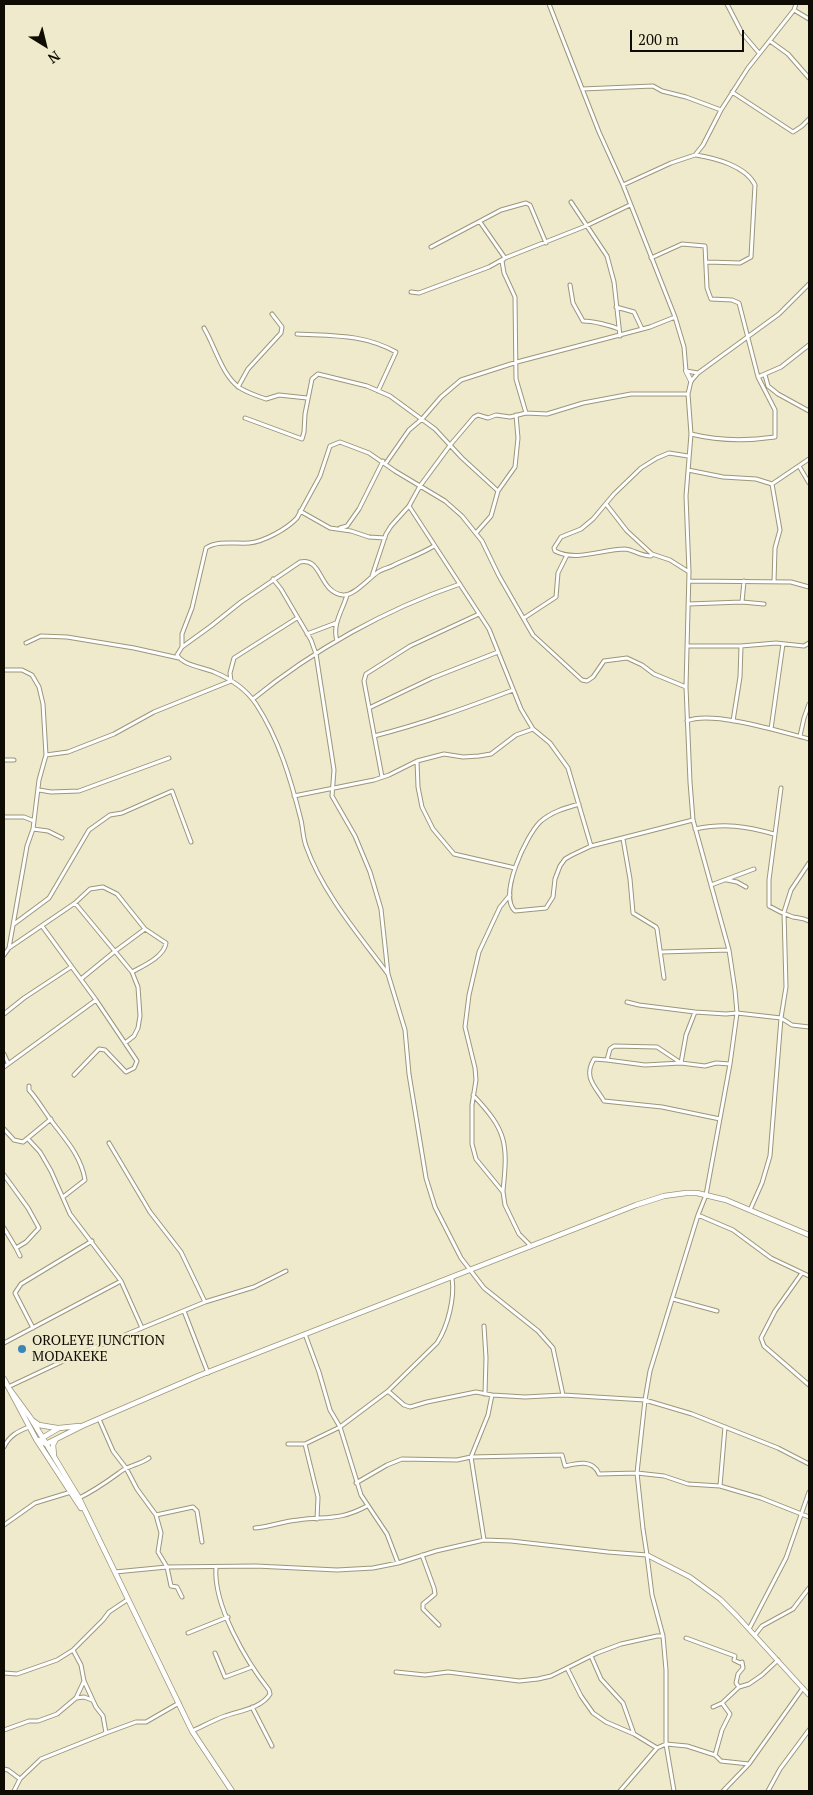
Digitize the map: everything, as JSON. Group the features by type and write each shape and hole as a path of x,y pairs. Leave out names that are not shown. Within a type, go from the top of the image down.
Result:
{"main road":[{"path":"41,1442 56,1439 208,1372 636,1205 664,1196 686,1193 726,1200 809,1235"},
{"path":"4,1378 29,1427 80,1498 127,1600 180,1703 192,1731 232,1791"},
{"path":"8,1387 30,1418 41,1442 87,1515"},
{"path":"30,1418 39,1425 59,1428 82,1426"},
{"path":"41,1442 59,1428"},
{"path":"56,1439 53,1452 57,1464"}],"street":[{"path":"727,4 742,33 759,52"},
{"path":"695,155 703,145 720,110 732,92 759,52 794,10 796,4"},
{"path":"551,5 599,132 623,185 675,317 684,347 686,370 691,381"},
{"path":"794,10 809,19"},
{"path":"770,41 788,54 808,76"},
{"path":"582,89 653,86 662,91 720,110"},
{"path":"732,92 793,132 809,119"},
{"path":"623,185 670,163 695,155 726,162 752,179 755,185 751,257 740,263 706,262"},
{"path":"570,202 606,256 614,282 620,336"},
{"path":"431,247 501,210 528,204 546,243"},
{"path":"411,292 419,293 474,273 586,226 630,205"},
{"path":"480,222 506,258"},
{"path":"651,258 682,244 705,246 708,288 711,299 732,300 739,303 758,377 775,410 775,437 750,440 705,438 691,434"},
{"path":"506,258 502,261 504,273 515,298 516,379 526,414"},
{"path":"674,1791 666,1744 666,1670 663,1636 652,1595 637,1473 644,1400 650,1371 698,1215 706,1195 730,1064 737,1013 729,950 693,820 686,687 689,572 686,496 691,434 688,394 691,381 698,373 780,314 809,284"},
{"path":"570,285 573,303 583,321 608,325 619,329"},
{"path":"616,300 623,308"},
{"path":"616,307 634,312 642,329"},
{"path":"238,387 248,369 281,333 282,327 272,314"},
{"path":"336,529 347,526 384,462 398,448 410,430 441,397 461,380 517,362 620,336 675,317"},
{"path":"204,328 215,347 220,364 238,387 266,399 279,395 307,398"},
{"path":"297,334 366,339 396,352 378,391"},
{"path":"758,377 781,366 809,346"},
{"path":"686,370 698,373"},
{"path":"245,418 302,438 307,398 312,379 318,374 367,386 390,396 435,429 450,446 498,491"},
{"path":"765,375 768,386 778,394 809,411"},
{"path":"371,579 391,526 409,506 420,486 474,417 488,418 496,415 510,417 526,414 547,414 583,402 631,394 688,394"},
{"path":"476,533 491,516 498,491 515,467 518,438 516,415"},
{"path":"182,646 182,634 192,608 206,548 215,544 251,543 263,540 292,523 320,476 330,446 340,442 369,453 384,462 445,501 462,516 476,533 533,635 582,680 588,681 593,677 604,661 627,658 642,665 654,674 686,687"},
{"path":"652,554 647,556 628,549 567,555 555,551 554,548 561,537 581,529 593,519 614,494 641,468 669,453 688,456"},
{"path":"772,484 809,459"},
{"path":"799,466 809,483"},
{"path":"688,470 722,477 756,479 772,484"},
{"path":"772,484 780,530 775,548 774,582"},
{"path":"606,504 627,531 652,554 670,560 689,572"},
{"path":"409,506 489,629 522,709 533,729 550,743 568,768 591,846"},
{"path":"300,511 330,528 369,537 385,538"},
{"path":"179,658 178,652 182,646 273,579 300,562 308,561 313,563 326,586 341,595 347,595 378,572 434,546"},
{"path":"524,618 556,597 558,572 567,555"},
{"path":"273,579 281,588 316,654 334,770 332,796 355,836 370,872 381,909 388,974 404,1030 409,1074 426,1178 435,1207 461,1258 484,1288 548,1340 553,1348 563,1395"},
{"path":"689,581 792,582 809,588"},
{"path":"742,602 744,581"},
{"path":"252,699 278,678 373,620 413,601 460,584"},
{"path":"337,642 335,633 336,623 347,595"},
{"path":"688,604 742,602 764,604"},
{"path":"382,777 364,680 366,674 410,646 479,614"},
{"path":"231,681 230,674 234,658 297,618"},
{"path":"307,634 336,623"},
{"path":"26,643 41,636 67,637 134,648 179,658 194,666 214,672 247,692 260,712 286,764 306,845 316,868 333,899 388,974"},
{"path":"687,646 783,644 804,646 809,643"},
{"path":"771,729 783,644"},
{"path":"732,722 740,677 740,646"},
{"path":"369,708 432,678 498,652"},
{"path":"4,670 27,672 32,675 39,687 43,704 46,756 39,780 33,829 27,846 10,948"},
{"path":"46,756 68,752 114,734 154,712 231,681"},
{"path":"374,736 414,726 514,690"},
{"path":"800,736 809,704"},
{"path":"687,721 700,717 771,729 809,739"},
{"path":"294,796 382,777 417,761 444,754 479,756 491,754 516,735 533,729"},
{"path":"39,790 51,792 79,791 169,758"},
{"path":"4,760 14,760"},
{"path":"417,761 418,787 422,808 433,829 454,854 515,868"},
{"path":"782,788 774,834 769,880 769,906 788,915 809,921"},
{"path":"14,924 49,898 89,830 110,815 122,813 172,792 191,842"},
{"path":"579,804 550,814 540,822 529,838 515,868 510,895 511,908 515,911 546,908 552,897 555,879 560,866 565,859 591,846 693,820"},
{"path":"4,816 24,817 34,822"},
{"path":"695,829 715,825 736,825 774,834"},
{"path":"33,829 48,831 62,838"},
{"path":"623,839 630,880 631,908 636,916 656,927 664,978"},
{"path":"750,1210 762,1183 770,1156 781,1018 786,987 784,912 791,890 809,864"},
{"path":"711,885 754,869"},
{"path":"726,880 737,882 746,888"},
{"path":"4,955 10,948 75,903 90,889 103,887 117,894 145,929 165,941 166,946 160,954 132,972"},
{"path":"503,1192 476,1159 472,1144 473,1095 476,1068 465,1027 469,995 479,952 500,907 510,895"},
{"path":"75,903 132,972 138,988 140,1016 138,1028 134,1036 125,1043"},
{"path":"42,926 96,1000 137,1061 136,1066 129,1072 123,1071 105,1050 100,1049 74,1075"},
{"path":"81,979 145,929"},
{"path":"661,952 729,950"},
{"path":"4,1014 24,998 71,967"},
{"path":"4,1067 96,1000"},
{"path":"626,1002 695,1012 737,1013 781,1018 792,1025 809,1027"},
{"path":"681,1063 686,1035 695,1012"},
{"path":"607,1060 610,1049 614,1046 656,1047 681,1063"},
{"path":"4,1054 8,1063"},
{"path":"720,1119 662,1107 604,1101 589,1078 590,1068 594,1059 646,1065 681,1063 705,1066 716,1063 730,1064"},
{"path":"29,1086 29,1090 65,1137 81,1163 85,1174 85,1180 63,1196"},
{"path":"473,1095 489,1113 502,1133 506,1160 503,1192 511,1221 518,1234 531,1246"},
{"path":"4,1128 14,1140 23,1142 51,1119"},
{"path":"28,1139 40,1152 63,1196 70,1214 121,1281 142,1328"},
{"path":"109,1143 150,1212 181,1252 205,1302"},
{"path":"4,1175 28,1208 38,1228 26,1242 16,1248"},
{"path":"698,1215 732,1230 771,1258 809,1276"},
{"path":"4,1228 20,1256"},
{"path":"33,1328 15,1293 22,1284 92,1241"},
{"path":"8,1387 74,1356 205,1302 254,1286 286,1271"},
{"path":"802,1273 775,1311 761,1338 764,1346 809,1385"},
{"path":"288,1444 305,1444 340,1427 388,1391 437,1343 442,1335 452,1296 452,1278"},
{"path":"4,1343 121,1281"},
{"path":"673,1299 717,1311"},
{"path":"184,1311 208,1372"},
{"path":"484,1326 486,1358 485,1394"},
{"path":"305,1334 330,1410 340,1427 356,1483 367,1506 387,1534 398,1563"},
{"path":"388,1391 404,1405 410,1407 476,1392 525,1397 563,1395 644,1400 692,1414 778,1448 809,1464"},
{"path":"484,1540 472,1457 488,1414 492,1395"},
{"path":"99,1419 113,1451 156,1515 161,1533 158,1552 166,1567 171,1586 177,1587 182,1597"},
{"path":"4,1447 7,1440 29,1427"},
{"path":"720,1486 725,1427"},
{"path":"305,1444 318,1497 316,1519"},
{"path":"356,1483 387,1465 402,1459 456,1460 472,1457 562,1455 565,1466 579,1462 597,1468 599,1474 637,1473 664,1476 688,1484 720,1486 761,1498 809,1517"},
{"path":"80,1498 99,1489 126,1468 142,1463 149,1458"},
{"path":"4,1525 34,1503 71,1492"},
{"path":"749,1629 786,1558 809,1492"},
{"path":"255,1528 297,1520 332,1519 353,1513 367,1506"},
{"path":"156,1515 193,1507 197,1511 202,1542"},
{"path":"115,1572 166,1567 256,1566 336,1570 373,1568 484,1540 647,1555 690,1578 720,1599 809,1695"},
{"path":"422,1555 435,1594 423,1604 423,1609 439,1625"},
{"path":"192,1731 264,1701 270,1694 239,1646 221,1603 215,1578 216,1567"},
{"path":"755,1635 762,1626 792,1609 809,1588"},
{"path":"4,1673 17,1674 25,1672 57,1660 74,1650 109,1612 127,1600"},
{"path":"188,1632 228,1617"},
{"path":"396,1672 425,1675 448,1672 518,1681 538,1680 551,1676 597,1653 621,1644 663,1636"},
{"path":"686,1638 735,1656 734,1660 742,1662 743,1668 738,1674 736,1683 739,1687"},
{"path":"74,1650 81,1665 84,1681 92,1700 103,1716 106,1733"},
{"path":"215,1652 225,1677 252,1666"},
{"path":"591,1656 602,1679 622,1703 634,1734"},
{"path":"713,1707 722,1703 739,1687 749,1684 762,1675 778,1660"},
{"path":"567,1668 581,1696 593,1713 606,1722 634,1734 657,1748"},
{"path":"4,1730 28,1721 38,1722 57,1714 76,1698 84,1681"},
{"path":"723,1791 749,1764 803,1688"},
{"path":"76,1698 84,1697 92,1700"},
{"path":"14,1791 20,1779 41,1759 136,1722 146,1722 180,1703"},
{"path":"715,1755 722,1730 730,1714 722,1703"},
{"path":"252,1706 272,1746"},
{"path":"768,1791 780,1769 809,1730"},
{"path":"620,1791 657,1748 666,1744 687,1746 715,1755 721,1761 749,1764"},
{"path":"4,1770 8,1770 20,1779"}],"place":[{"name":"OROLEYE JUNCTION MODAKEKE","path":"22,1349"}]}
